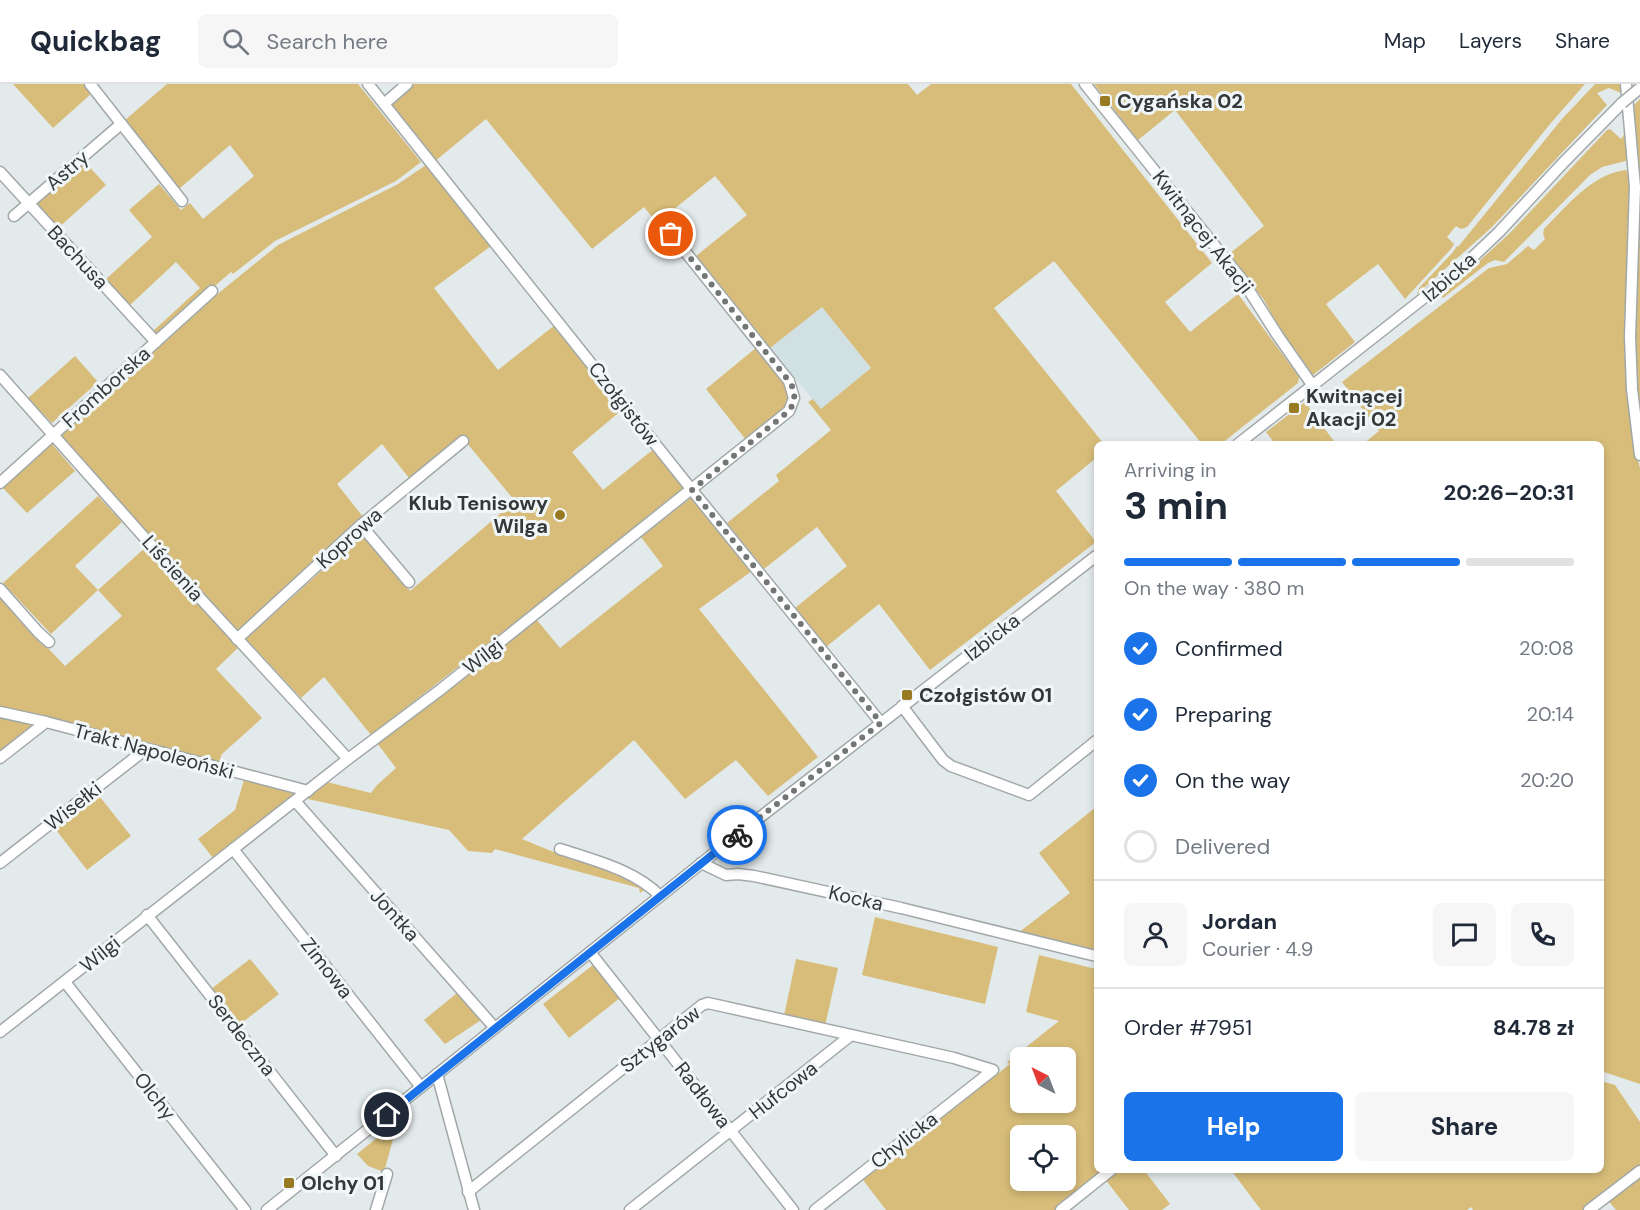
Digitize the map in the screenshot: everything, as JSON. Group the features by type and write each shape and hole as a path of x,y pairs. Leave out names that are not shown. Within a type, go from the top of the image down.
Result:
{"street":[{"path":"90,84 182,201"},
{"name":"Czołgistów","path":"368,84 881,723"},
{"path":"384,104 407,84"},
{"name":"Kwitnącej Akacji","path":"1085,84 1243,281 1313,386"},
{"path":"1626,84 1635,187 1630,336 1632,389 1640,455"},
{"name":"Izbicka","path":"1243,441 1458,271 1499,232 1584,141 1640,88"},
{"name":"Astry","path":"14,216 121,124"},
{"name":"Bachusa","path":"0,172 156,342"},
{"name":"Wilgi","path":"0,1032 66,982 147,915 449,683 789,411 794,402 794,392 789,381 671,234"},
{"name":"Fromborska","path":"0,483 212,291"},
{"name":"Liścienia","path":"0,375 348,759"},
{"name":"Koprowa","path":"237,639 362,525 463,441"},
{"path":"362,525 409,582"},
{"name":"Izbicka","path":"267,1210 701,863 1094,558"},
{"path":"0,589 38,632 50,642"},
{"path":"902,706 943,760 951,766 1029,795 1094,743"},
{"name":"Trakt Napoleoński","path":"0,712 308,791"},
{"path":"0,758 46,722"},
{"name":"Wisełki","path":"0,863 146,749"},
{"name":"Jontka","path":"296,802 495,1028"},
{"name":"Zimowa","path":"233,849 421,1087"},
{"path":"561,849 632,876 660,896"},
{"name":"Kocka","path":"701,863 726,875 754,876 901,908 1094,956"},
{"name":"Serdeczna","path":"147,915 336,1155"},
{"name":"Radłowa","path":"590,952 793,1210"},
{"name":"Olchy","path":"66,982 245,1210"},
{"name":"Sztygarów","path":"468,1192 702,1005 708,1003 954,1058 993,1070"},
{"name":"Hufcowa","path":"630,1210 850,1036"},
{"name":"Chylicka","path":"815,1210 993,1070"},
{"path":"437,1074 474,1210"},
{"path":"1589,1210 1640,1171"},
{"path":"1061,1210 1107,1173"},
{"path":"376,1210 387,1174"}],"shaded area":[{"path":"13,84 85,84 92,93 53,128"},
{"path":"167,84 358,84 421,162 396,181 275,241 233,274 231,272 156,337 152,332 200,288 176,262 129,306 105,280 152,237 129,210 159,184 181,210 190,203 203,219 254,176 230,145 179,189 124,121"},
{"path":"411,84 908,84 917,95 931,84 1071,84 1212,263 1165,302 1190,332 1238,294 1299,377 1298,383 1225,441 1200,441 1054,261 994,308 1102,441 1094,441 1094,460 1056,491 1094,539 1094,544 930,670 879,604 826,647 795,608 847,566 817,527 764,569 727,523 779,481 776,475 831,430 808,402 813,399 821,409 871,368 822,307 770,348 696,256 747,215 715,176 657,223 644,207 592,249 486,119 434,162 387,103"},
{"path":"1094,84 1585,84 1467,227 1461,229 1456,226 1447,237 1454,244 1451,249 1405,299 1378,264 1326,304 1355,342 1313,375 1277,324 1264,300 1229,254 1264,226 1175,110 1138,140"},
{"path":"1595,84 1624,84 1625,90 1621,93 1609,88 1597,93 1607,105 1491,228 1417,294 1419,288 1458,247 1562,119"},
{"path":"1640,99 1640,431 1633,349 1632,107"},
{"path":"1627,111 1629,160 1602,167 1590,175 1504,262 1495,260 1488,263 1443,298 1441,296 1510,233 1607,130 1610,129 1621,139 1626,128 1622,116"},
{"path":"85,162 106,185 57,229 35,205"},
{"path":"426,165 491,246 434,288 498,370 555,325 623,409 572,452 603,490 655,448 687,488 371,735 324,677 301,698 246,639 363,533 410,591 515,501 461,436 409,478 382,444 337,484 364,518 238,631 60,437 215,296 278,245 398,184"},
{"path":"1625,170 1630,172 1636,451 1640,468 1640,1084 1604,1072 1604,441 1367,441 1379,431 1342,382 1489,268 1507,264 1528,246 1534,250 1545,239 1544,229 1580,193 1601,178"},
{"path":"822,307 871,368 821,409 770,348"},
{"path":"757,347 790,388 789,397 786,405 775,418 746,440 706,389"},
{"path":"75,356 98,382 52,423 28,398"},
{"path":"1305,402 1334,441 1273,441 1266,432"},
{"path":"52,444 75,471 27,513 3,488"},
{"path":"98,496 122,522 75,566 98,590 51,634 3,583"},
{"path":"692,497 752,571 699,609 818,757 768,796 736,760 685,799 634,740 522,839 573,860 588,862 620,874 647,888 640,893 639,888 495,849 492,853 468,851 449,830 308,799 327,782 371,793 396,768 377,743 536,619 560,648 663,566 641,537"},
{"path":"146,547 239,647 216,669 262,718 222,754 219,762 44,718 0,751 0,598 41,644 43,643 65,666 122,616 98,590"},
{"path":"244,780 296,794 213,858 198,839 235,810"},
{"path":"96,792 131,836 87,870 53,826"},
{"path":"1094,809 1094,950 1018,933 1070,893 1039,853"},
{"path":"875,917 998,947 985,1004 862,975"},
{"path":"1039,955 1094,969 1094,1173 1103,1173 1057,1210 886,1210 863,1180 1010,1064 1010,1113 1076,1113 1076,1047 1026,1047 1059,1021 1026,1012"},
{"path":"250,959 279,994 239,1025 211,989"},
{"path":"796,959 838,968 825,1026 784,1016"},
{"path":"593,965 620,998 569,1038 543,1004"},
{"path":"457,993 481,1020 445,1044 424,1020"},
{"path":"1604,1082 1615,1085 1640,1122 1640,1167 1586,1210 1473,1210 1471,1207 1467,1210 1261,1210 1233,1173 1604,1173"},
{"path":"398,1121 384,1172 368,1166 357,1154"},
{"path":"1113,1173 1146,1173 1170,1204 1162,1210 1129,1210 1105,1179"},
{"path":"1640,1174 1640,1210 1616,1210 1607,1199"}],"way so far":[{"path":"671,234 747,326 793,386 794,392 794,402 789,411 692,490 881,723 737,835"}],"place":[{"name":"Cygańska 02","path":"1105,101"},
{"name":"Kwitnącej Akacji 02","path":"1294,408"},
{"name":"Klub Tenisowy Wilga","path":"560,515"},
{"name":"Czołgistów 01","path":"907,695"},
{"name":"Olchy 01","path":"289,1183"}],"route":[{"path":"387,1115 737,835"}]}
